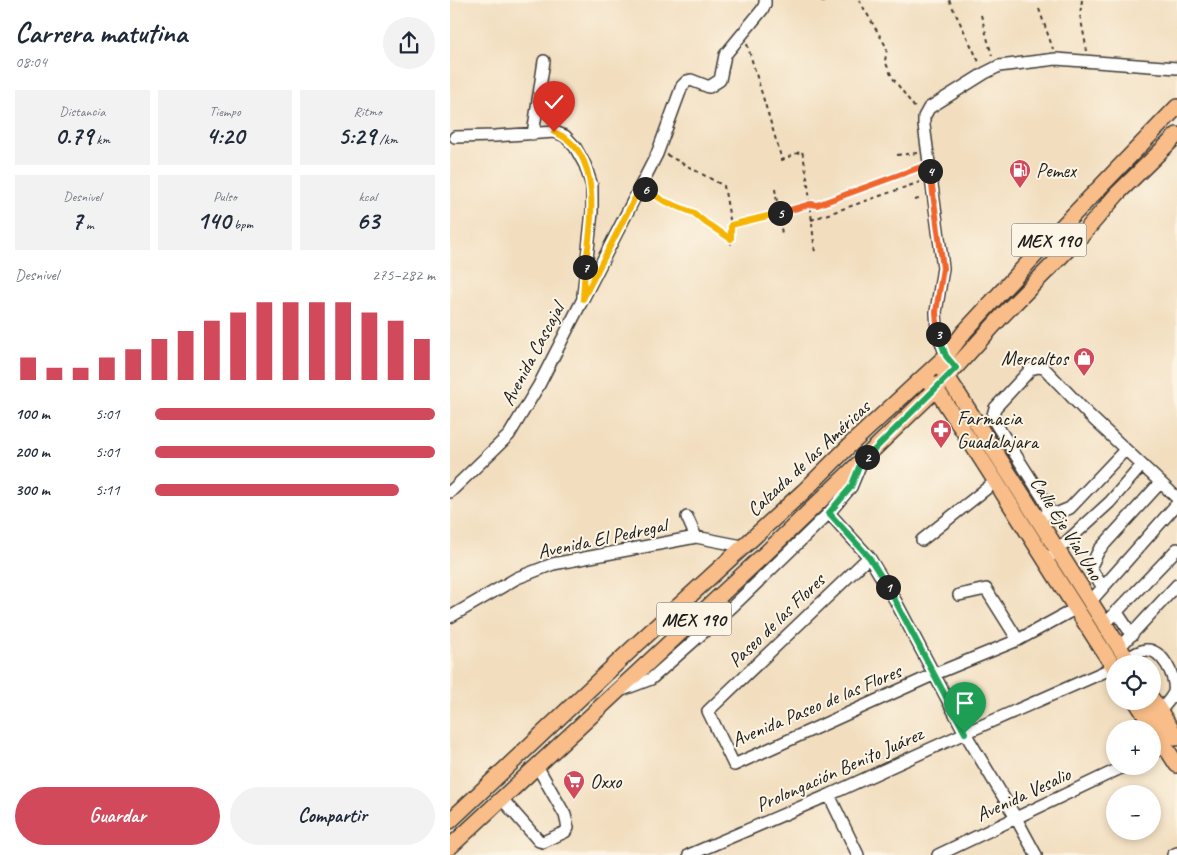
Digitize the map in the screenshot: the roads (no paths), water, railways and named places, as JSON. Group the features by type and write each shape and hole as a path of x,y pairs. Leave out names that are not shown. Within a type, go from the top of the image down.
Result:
{"main road":[{"name":"Calzada de las Américas","path":"450,821 942,360 965,331 1053,236 1177,107"},
{"name":"Calzada de las Américas","path":"450,847 618,692 642,667 861,462 936,389 1003,315 1177,135"},
{"name":"Calle Eje Vial Uno","path":"942,360 953,372 1044,516 1059,551 1104,625 1117,655"},
{"name":"Calle Eje Vial Uno","path":"924,376 936,389 996,481 1075,609 1114,655"},
{"path":"1144,710 1169,740"},
{"path":"1158,710 1177,765"}],"street":[{"name":"Avenida Cascajal","path":"450,492 509,435 539,385 659,150 682,86 686,80 709,86 720,80 725,55 762,10 765,0"},
{"path":"942,360 936,312 943,268 924,125 924,117 929,108 990,70 1056,59 1177,68"},
{"path":"534,134 544,62"},
{"path":"455,137 554,132 565,136 575,147 586,165 592,186 592,212 583,299"},
{"path":"1125,450 1070,508 1044,516 1042,498 996,424 993,415 995,408 1031,369 1044,368 1089,415 1177,498"},
{"path":"618,692 651,679 732,607 829,513 851,487 861,462"},
{"path":"1045,561 1059,551 1110,502 1142,465"},
{"path":"922,540 996,481"},
{"path":"1102,587 1091,566 1099,550 1160,483"},
{"path":"1090,602 1177,504"},
{"path":"829,513 869,557 895,600 965,733 1036,855"},
{"path":"687,517 696,537"},
{"name":"Avenida El Pedregal","path":"450,617 517,578 553,564 696,537 742,546"},
{"path":"1104,625 1177,549"},
{"name":"Paseo de las Flores","path":"708,711 869,557"},
{"path":"1123,655 1132,635 1177,584"},
{"path":"959,595 986,589 1018,640"},
{"name":"Avenida Paseo de las Flores","path":"708,711 734,765 935,674 1018,640 1075,609"},
{"path":"1116,612 1132,635"},
{"path":"1136,655 1147,650 1159,655"},
{"path":"1161,657 1173,674 1174,692 1161,701"},
{"name":"Prolongación Benito Juárez","path":"693,854 829,795 1106,668"},
{"path":"502,799 539,841 543,842 565,832 568,828 565,815 537,766"},
{"name":"Avenida Vesalio","path":"938,855 1106,775"},
{"path":"829,795 858,855"},
{"path":"1173,855 1177,853"}],"place":[{"name":"Pemex","path":"1020,189"},
{"name":"Mercaltos","path":"1084,377"},
{"name":"Farmacia Guadalajara","path":"941,449"},
{"name":"Oxxo","path":"574,800"}]}
